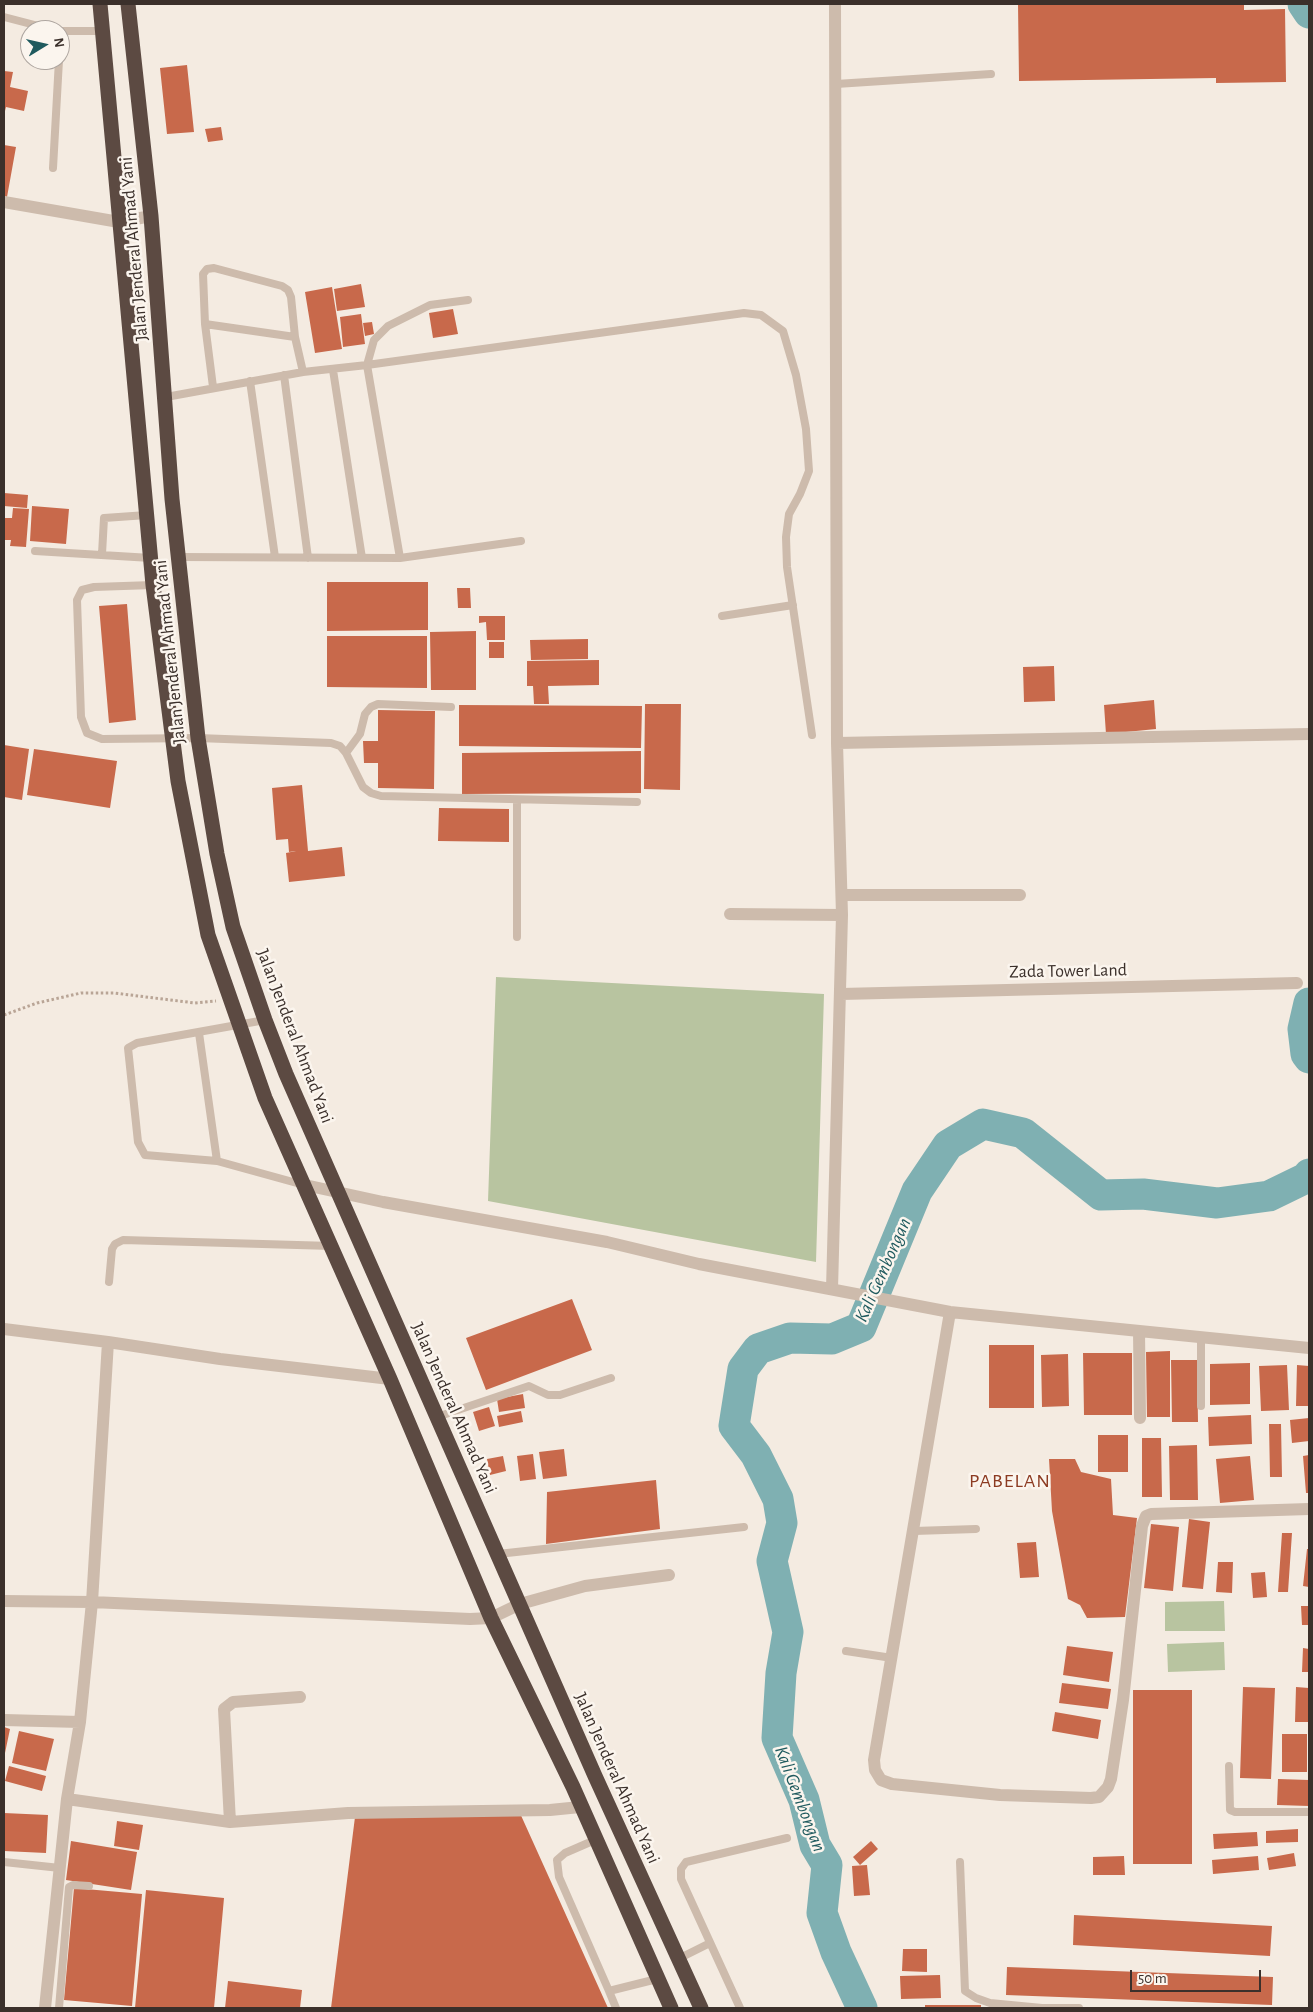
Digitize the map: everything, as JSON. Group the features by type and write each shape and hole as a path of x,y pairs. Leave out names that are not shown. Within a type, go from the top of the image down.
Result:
{"highway":[{"name":"Jalan Jenderal Ahmad Yani","path":"100,4 154,585 185,826 208,935 265,1098 390,1379 491,1618 573,1787 580,1807 671,2008"},
{"name":"Jalan Jenderal Ahmad Yani","path":"128,4 151,216 179,557 198,738 217,854 232,927 265,1020 338,1193 595,1776 701,2008"},
{"path":"573,1787 595,1776"}],"street":[{"path":"832,1289 842,915 837,743 835,4"},
{"path":"4,202 119,222 151,216"},
{"path":"837,743 1309,734"},
{"path":"842,894 1020,895"},
{"path":"730,914 842,915"},
{"name":"Zada Tower Land","path":"841,994 1296,983"},
{"path":"305,1185 338,1193 607,1242 698,1264 950,1312 1309,1348"},
{"path":"950,1312 874,1760 875,1770 881,1780 892,1784 1000,1795 1099,1797 1108,1787 1111,1779 1123,1700 1142,1526 1146,1516 1152,1514 1309,1509"},
{"path":"4,1329 220,1359 390,1379"},
{"path":"1139,1331 1140,1418"},
{"path":"45,2008 68,1800 80,1722 92,1602 108,1342"},
{"path":"4,1601 92,1602 470,1619 491,1618 520,1604 585,1586 669,1575"},
{"path":"230,1822 224,1709 230,1703 237,1701 300,1697"},
{"path":"4,1720 80,1722"},
{"path":"68,1800 230,1822 348,1813 550,1810 580,1807"}],"lane":[{"path":"4,17 20,21"},
{"path":"70,31 103,31"},
{"path":"52,168 58,70"},
{"path":"836,84 991,74"},
{"path":"213,387 206,324 204,274 207,269 214,268 282,286 288,290 291,297 295,338 303,372"},
{"path":"400,558 367,365 374,340 388,326 430,305 468,300"},
{"path":"166,396 303,372 333,370 744,313 761,315 772,320 783,331 796,375 806,429 809,471 800,494 789,514 786,537 786,567 812,735"},
{"path":"206,324 295,338"},
{"path":"333,370 362,558"},
{"path":"284,375 308,558"},
{"path":"250,380 275,557"},
{"path":"102,554 104,518 147,515"},
{"path":"179,557 400,558 521,541"},
{"path":"35,551 151,558"},
{"path":"154,585 94,587 82,590 77,600 81,716 87,732 102,739 198,738 332,743 340,746 346,753 363,787 371,793 381,796 637,802"},
{"path":"722,616 793,605"},
{"path":"346,753 360,734 365,714 371,707 378,704 451,706"},
{"path":"517,800 518,936"},
{"path":"265,1020 137,1043 128,1048 138,1142 145,1155 217,1161 305,1185"},
{"path":"199,1033 217,1161"},
{"path":"109,1282 112,1249 114,1244 123,1240 332,1246"},
{"path":"1201,1337 1201,1406"},
{"path":"437,1417 529,1386 548,1395 560,1394 611,1378"},
{"path":"498,1554 744,1527"},
{"path":"914,1531 976,1529"},
{"path":"846,1651 892,1658"},
{"path":"1229,1766 1230,1810 1235,1812 1309,1812"},
{"path":"740,2008 681,1879 681,1869 686,1862 787,1838"},
{"path":"595,1840 565,1852 557,1860 559,1877 616,2008"},
{"path":"4,1862 60,1868"},
{"path":"960,1862 965,1991 976,1998 990,2003 1042,2008 1079,2008"},
{"path":"59,2008 69,1887 73,1885 89,1886"},
{"path":"678,1959 710,1943"},
{"path":"609,1991 657,1979"}],"path":[{"path":"4,1015 37,1003 81,993 114,993 195,1003 230,1000"}],"green space":[{"path":"496,977 824,994 816,1262 488,1201"},
{"path":"1224,1601 1225,1631 1165,1631 1165,1602"},
{"path":"1224,1642 1225,1670 1168,1672 1167,1644"}],"building":[{"path":"1018,4 1244,4 1244,10 1285,9 1286,82 1216,83 1216,78 1019,81"},
{"path":"187,65 194,132 167,134 160,68"},
{"path":"4,71 13,72 10,87 28,91 24,111 6,107 4,115"},
{"path":"221,127 223,140 208,142 205,129"},
{"path":"4,145 16,147 7,197 4,196"},
{"path":"361,284 365,307 337,311 334,289"},
{"path":"332,287 342,349 315,353 305,292"},
{"path":"453,309 458,334 433,338 429,313"},
{"path":"361,314 365,344 343,347 340,317"},
{"path":"372,322 374,334 365,336 363,323"},
{"path":"4,493 28,495 27,508 4,506"},
{"path":"32,506 69,509 66,544 30,541"},
{"path":"13,508 29,509 26,547 10,546 11,540 4,540 4,518 12,518"},
{"path":"327,582 428,582 428,630 327,631"},
{"path":"457,588 470,588 471,608 458,608"},
{"path":"127,604 136,720 109,723 99,606"},
{"path":"479,616 505,616 505,640 487,640 486,622 479,623"},
{"path":"476,631 476,690 431,690 430,632"},
{"path":"327,636 427,636 427,688 327,687"},
{"path":"588,639 588,659 531,660 530,640"},
{"path":"489,642 504,642 504,658 489,658"},
{"path":"599,660 599,685 548,686 549,704 534,704 533,686 527,686 527,661"},
{"path":"1054,666 1055,701 1024,702 1023,667"},
{"path":"1154,700 1156,729 1106,734 1104,705"},
{"path":"645,704 681,704 680,790 644,789"},
{"path":"459,705 642,706 641,748 459,746"},
{"path":"378,710 435,711 434,789 378,788 378,763 364,763 363,741 378,741"},
{"path":"4,745 29,749 22,800 4,797"},
{"path":"34,749 117,761 110,808 27,795"},
{"path":"641,751 641,793 462,794 462,753"},
{"path":"302,785 308,851 342,847 345,876 289,882 286,853 296,851 289,852 288,839 276,840 272,788"},
{"path":"439,808 509,809 509,842 438,841"},
{"path":"572,1299 592,1350 486,1390 466,1338"},
{"path":"989,1345 1034,1345 1034,1408 989,1408"},
{"path":"1170,1351 1170,1417 1147,1417 1146,1352"},
{"path":"1083,1353 1132,1353 1132,1415 1084,1415"},
{"path":"1068,1354 1069,1406 1042,1407 1041,1355"},
{"path":"1171,1360 1197,1360 1198,1422 1172,1422"},
{"path":"1250,1363 1250,1404 1210,1405 1210,1364"},
{"path":"1287,1365 1289,1410 1261,1411 1259,1366"},
{"path":"1297,1365 1309,1366 1309,1406 1296,1406"},
{"path":"523,1394 525,1408 499,1412 497,1399"},
{"path":"489,1407 495,1426 479,1431 473,1412"},
{"path":"521,1411 523,1422 499,1427 497,1416"},
{"path":"1251,1415 1252,1444 1209,1446 1208,1417"},
{"path":"1309,1418 1309,1441 1292,1443 1290,1420"},
{"path":"1269,1424 1281,1424 1282,1477 1270,1477"},
{"path":"1098,1435 1128,1435 1128,1472 1098,1472"},
{"path":"1142,1438 1161,1438 1162,1497 1142,1497"},
{"path":"1197,1445 1198,1500 1170,1500 1169,1446"},
{"path":"564,1449 567,1476 543,1479 539,1452"},
{"path":"533,1454 536,1479 520,1481 517,1456"},
{"path":"1309,1455 1309,1493 1306,1493 1303,1456"},
{"path":"503,1456 506,1471 490,1475 487,1459"},
{"path":"1250,1456 1254,1500 1220,1503 1216,1459"},
{"path":"1049,1459 1075,1459 1081,1472 1111,1479 1113,1515 1137,1518 1125,1617 1087,1618 1080,1605 1068,1599 1052,1511"},
{"path":"656,1480 660,1529 546,1544 547,1492"},
{"path":"1189,1519 1210,1522 1203,1589 1182,1587"},
{"path":"1151,1524 1179,1527 1173,1591 1144,1588"},
{"path":"1282,1533 1292,1533 1288,1592 1278,1592"},
{"path":"1036,1542 1039,1577 1020,1578 1017,1543"},
{"path":"1307,1549 1309,1549 1309,1587 1303,1586"},
{"path":"1218,1562 1233,1562 1232,1593 1216,1592"},
{"path":"1265,1572 1267,1597 1253,1598 1251,1573"},
{"path":"1301,1606 1309,1606 1309,1625 1302,1625"},
{"path":"1067,1646 1113,1652 1109,1682 1063,1675"},
{"path":"1303,1648 1309,1649 1309,1672 1302,1672"},
{"path":"1062,1683 1111,1689 1108,1709 1059,1703"},
{"path":"1243,1687 1275,1688 1271,1779 1240,1778"},
{"path":"1296,1687 1309,1688 1309,1722 1295,1722"},
{"path":"1133,1690 1192,1690 1192,1864 1133,1864"},
{"path":"1055,1712 1101,1720 1098,1739 1052,1731"},
{"path":"4,1727 10,1729 5,1753 4,1753"},
{"path":"19,1731 54,1739 46,1771 12,1763"},
{"path":"1282,1734 1307,1734 1307,1772 1282,1772"},
{"path":"9,1766 46,1776 42,1791 5,1781"},
{"path":"1278,1779 1309,1780 1309,1806 1277,1805"},
{"path":"519,1811 608,2008 331,2008 355,1817"},
{"path":"4,1813 48,1815 46,1853 4,1851"},
{"path":"117,1821 143,1825 139,1850 114,1846"},
{"path":"1298,1829 1298,1842 1266,1843 1266,1831"},
{"path":"1257,1832 1258,1846 1214,1849 1213,1834"},
{"path":"71,1841 137,1852 131,1890 66,1880"},
{"path":"871,1841 878,1849 860,1865 853,1857"},
{"path":"1294,1853 1296,1866 1269,1870 1267,1858"},
{"path":"1124,1856 1125,1875 1093,1875 1093,1857"},
{"path":"1258,1856 1259,1870 1213,1874 1212,1860"},
{"path":"867,1865 870,1895 854,1896 852,1866"},
{"path":"74,1888 142,1894 132,2006 64,2000"},
{"path":"146,1890 224,1898 214,2008 135,2008"},
{"path":"1074,1915 1272,1926 1270,1956 1073,1945"},
{"path":"903,1949 927,1949 927,1972 902,1971"},
{"path":"1007,1967 1273,1977 1272,2005 1006,1995"},
{"path":"940,1975 941,1998 901,1999 900,1976"},
{"path":"228,1981 302,1990 300,2008 225,2008"},
{"path":"925,2005 981,2005 981,2008 925,2008"}],"waterway":[{"name":"Kali Gembongan","path":"1303,4 1309,13"},
{"name":"Kali Gembongan","path":"1309,1003 1303,1029 1306,1054 1309,1058"},
{"name":"Kali Gembongan","path":"862,2008 836,1952 822,1913 827,1865 815,1845 804,1800 777,1738 781,1673 788,1632 772,1561 782,1523 778,1499 756,1455 734,1426 743,1369 758,1349 790,1338 832,1339 861,1327 917,1191 948,1145 983,1124 1023,1133 1101,1195 1143,1194 1217,1203 1269,1196 1306,1178 1309,1174"}],"district":[{"name":"PABELAN","path":"1010,1481"}]}
